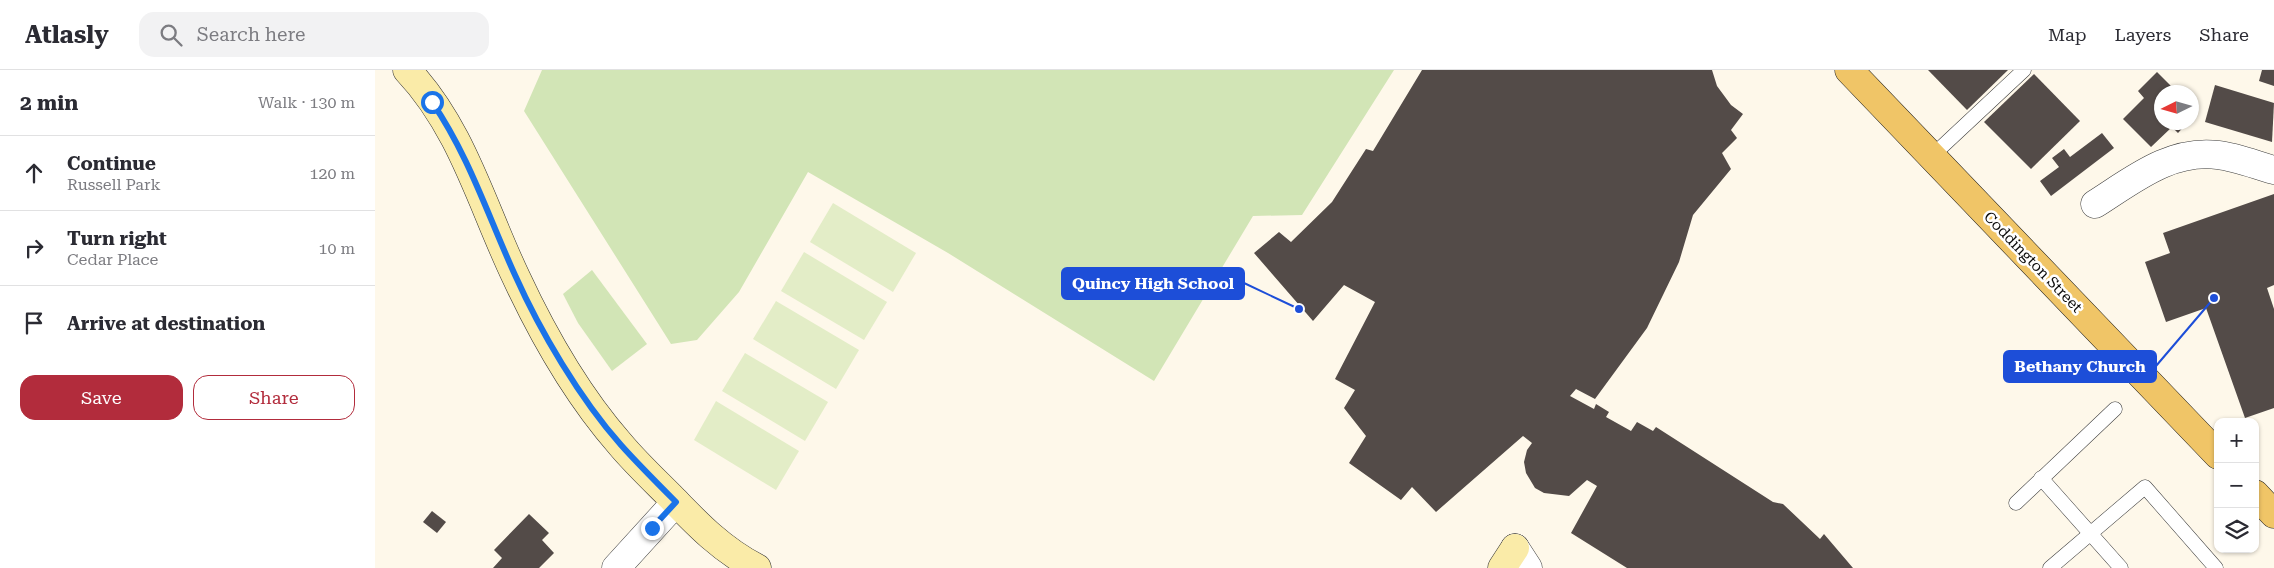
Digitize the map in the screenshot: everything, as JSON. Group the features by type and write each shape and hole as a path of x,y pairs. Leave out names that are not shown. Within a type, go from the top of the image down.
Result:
{"main road":[{"name":"Coddington Street","path":"1849,70 2214,451"},
{"path":"2259,498 2274,514"}],"street":[{"path":"407,70 451,130 478,184 515,276 539,324 593,409 620,444 695,524 746,564"},
{"path":"2095,204 2159,164 2188,154 2219,155 2274,170"},
{"path":"616,568 676,502"}],"lane":[{"path":"1932,156 2024,70"},
{"path":"2016,503 2115,409"},
{"path":"2041,478 2121,568"},
{"path":"2050,568 2145,487 2216,568"}],"green space":[{"path":"542,70 1394,70 1302,215 1253,216 1154,381 948,253 808,172 739,292 697,340 671,344 524,111"},
{"path":"833,203 916,253 893,292 810,242"},
{"path":"804,252 887,302 864,340 781,291"},
{"path":"592,270 647,344 612,371 578,323 563,294"},
{"path":"776,301 859,350 836,389 753,339"},
{"path":"745,353 828,402 805,441 722,391"},
{"path":"716,401 799,451 776,490 694,440"}],"building":[{"path":"1422,70 1712,70 1717,86 1731,105 1743,114 1731,130 1737,138 1722,153 1731,169 1693,215 1679,262 1647,328 1595,399 1576,389 1570,396 1594,409 1596,404 1609,412 1606,417 1631,431 1637,422 1653,431 1656,427 1773,502 1783,504 1820,539 1824,534 1853,568 1627,568 1571,533 1597,486 1587,480 1569,496 1544,493 1535,488 1526,473 1524,462 1527,450 1532,443 1523,436 1436,512 1412,487 1401,500 1349,463 1366,436 1344,408 1355,390 1335,379 1375,302 1344,285 1313,321 1254,253 1279,232 1291,242 1332,202 1366,149 1373,151"},
{"path":"1928,70 2008,70 1967,110"},
{"path":"2262,70 2274,70 2274,86 2259,81"},
{"path":"2157,72 2170,85 2154,85 2154,130 2169,130 2151,147 2123,119 2144,98 2138,91"},
{"path":"2034,74 2080,121 2031,169 1984,122"},
{"path":"2215,85 2274,103 2272,142 2205,122"},
{"path":"2102,133 2114,148 2051,196 2040,181 2059,167 2052,158 2064,149 2070,157"},
{"path":"2274,194 2274,285 2267,288 2274,309 2274,408 2245,418 2206,308 2166,322 2145,262 2170,253 2163,233"},
{"path":"432,511 446,522 437,533 423,522"},
{"path":"529,514 549,533 542,540 554,553 539,568 493,568 502,558 494,550"}],"place":[{"name":"Bethany Church","path":"2214,298"},
{"name":"Quincy High School","path":"1299,309"}],"route":[{"path":"432,102 451,130 478,184 515,276 539,324 567,370 593,409 620,444 676,502 652,528"}]}
